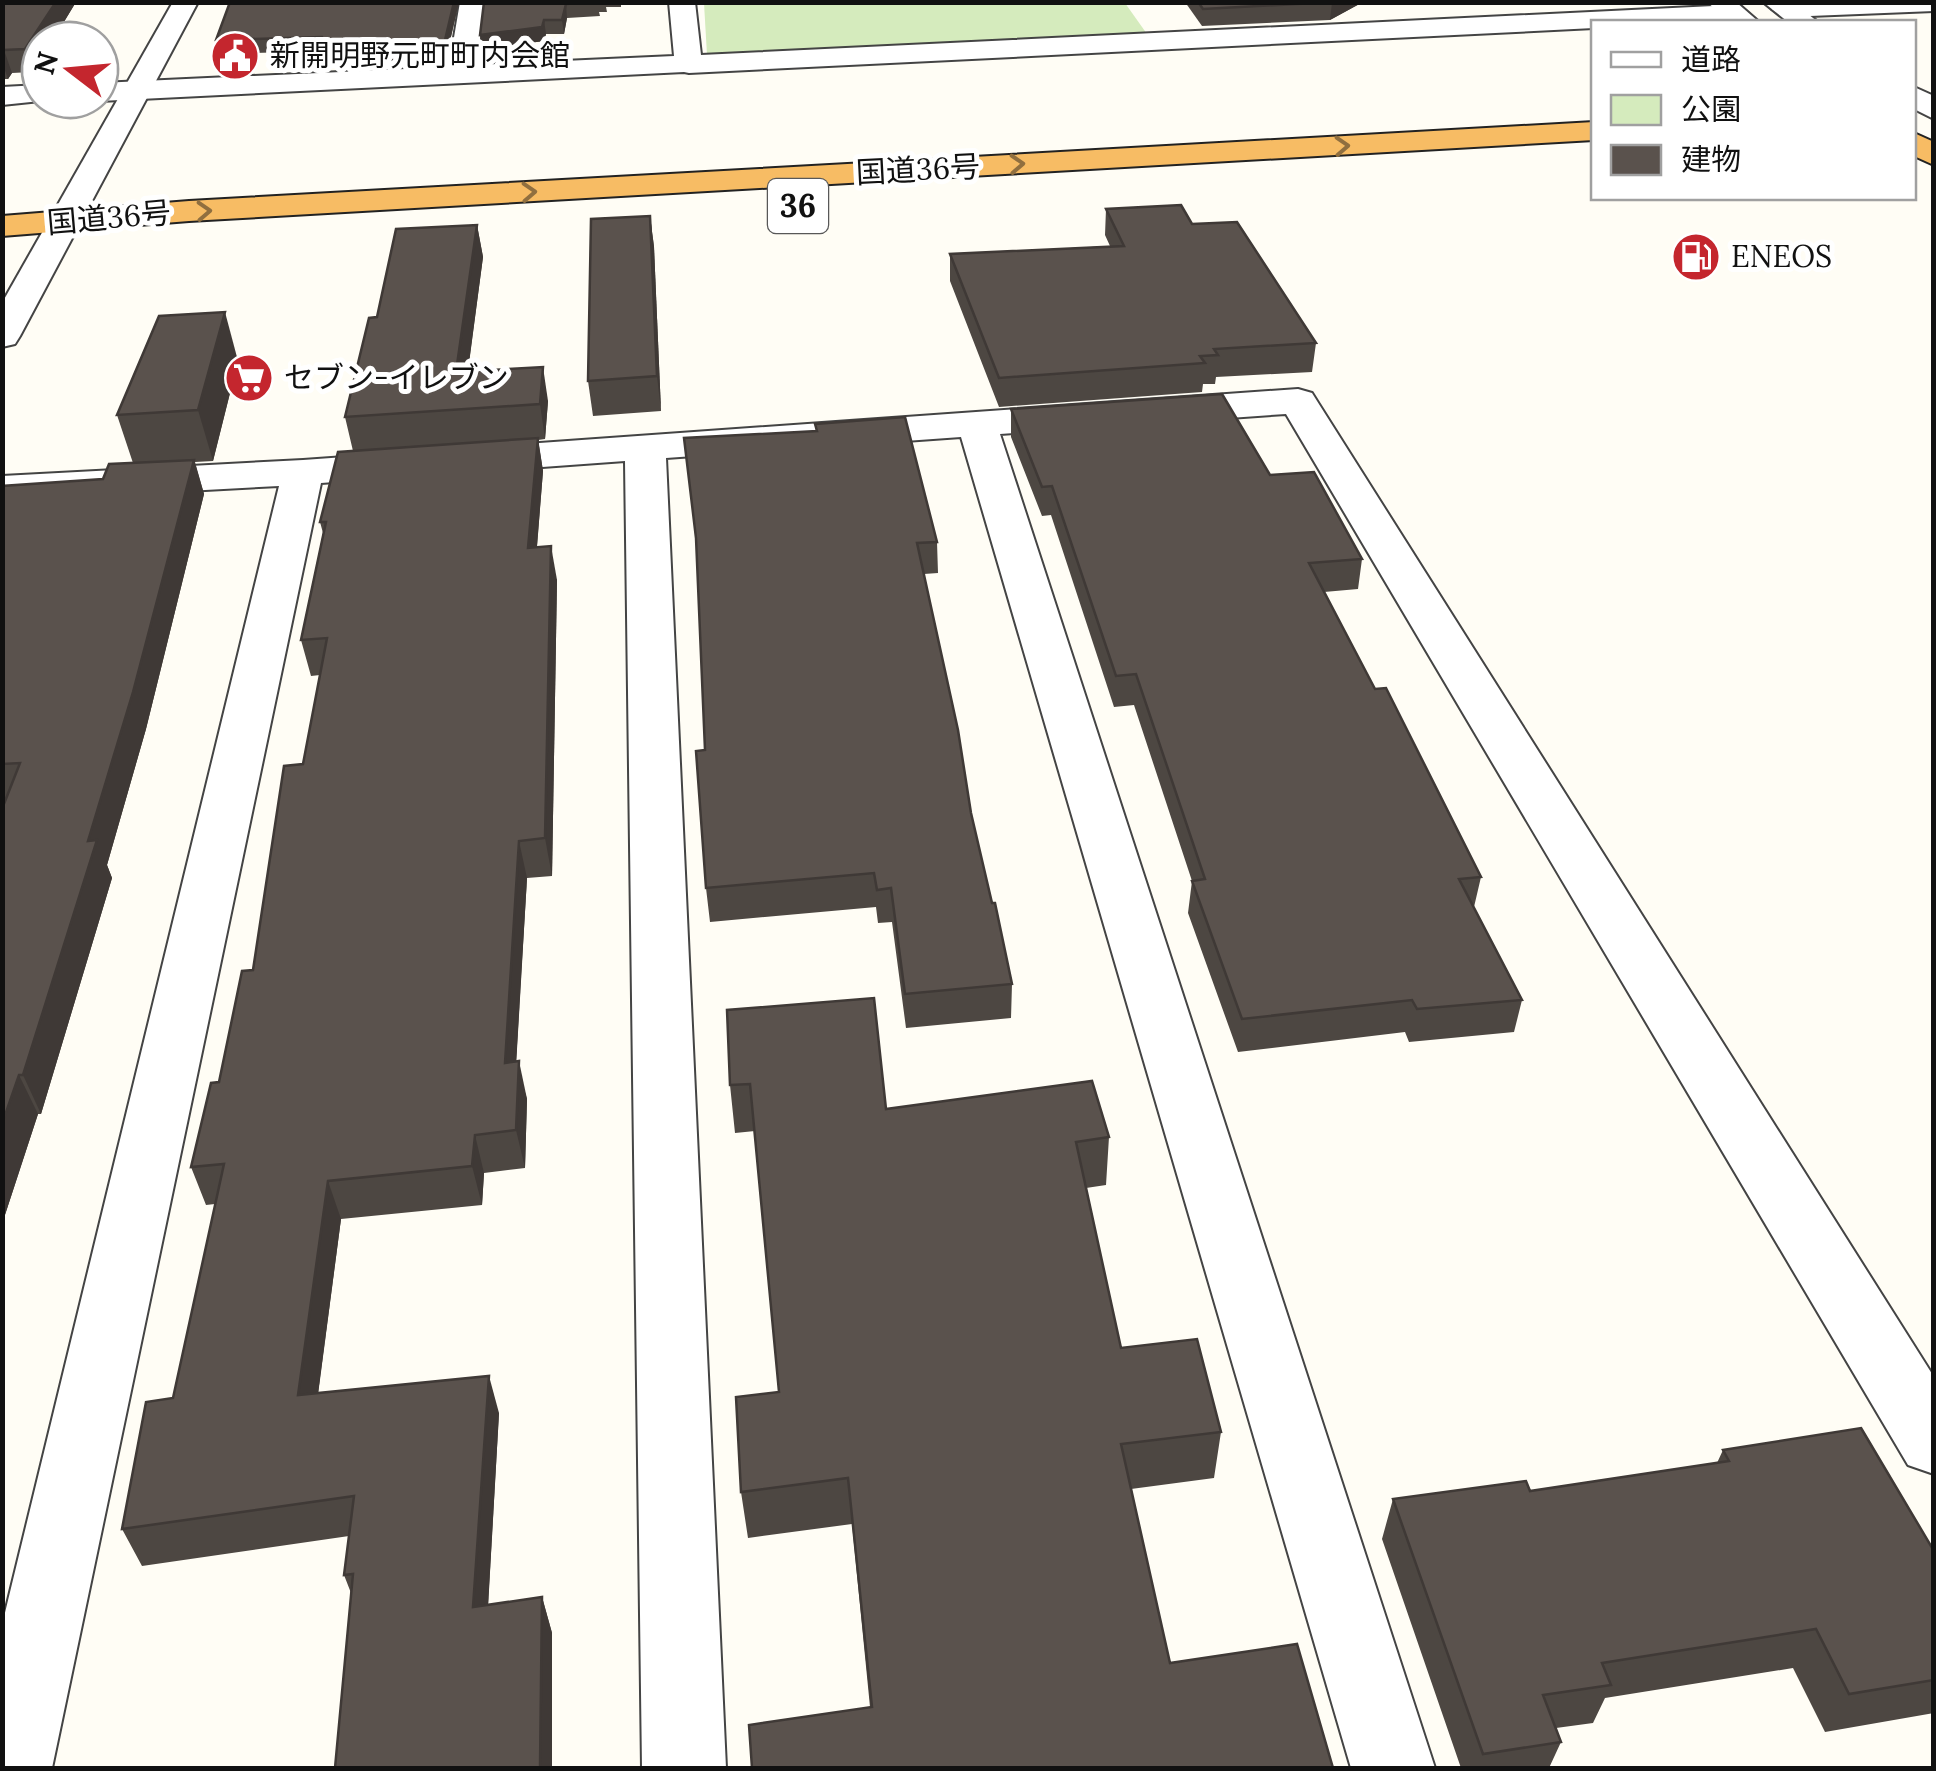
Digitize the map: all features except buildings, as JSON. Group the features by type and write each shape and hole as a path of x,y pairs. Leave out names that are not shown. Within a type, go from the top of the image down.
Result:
{"highway":[{"name":"国道36号","path":"2,252 58,235 229,209 1591,131"},
{"name":"国道36号","path":"2,226 58,235 1183,186 1591,162"}],"street":[{"path":"2,336 186,2"},
{"path":"461,75 473,2"},
{"path":"682,2 688,65"},
{"path":"1378,2 1406,31"},
{"path":"1789,11 1934,3"},
{"path":"1606,20 1733,13"},
{"path":"1157,15 1175,41"},
{"path":"120,91 1591,21"},
{"path":"2,489 303,472 1298,402 1934,1442"},
{"path":"978,426 1393,1768"},
{"path":"645,448 684,1768"},
{"path":"10,1768 303,472"}],"green space":[{"path":"704,3 1125,3 1147,34 707,55"}],"place":[{"name":"新開明野元町町内会館","path":"235,56"},
{"name":"ENEOS","path":"1696,257"},
{"name":"セブン-イレブン","path":"249,378"}]}
